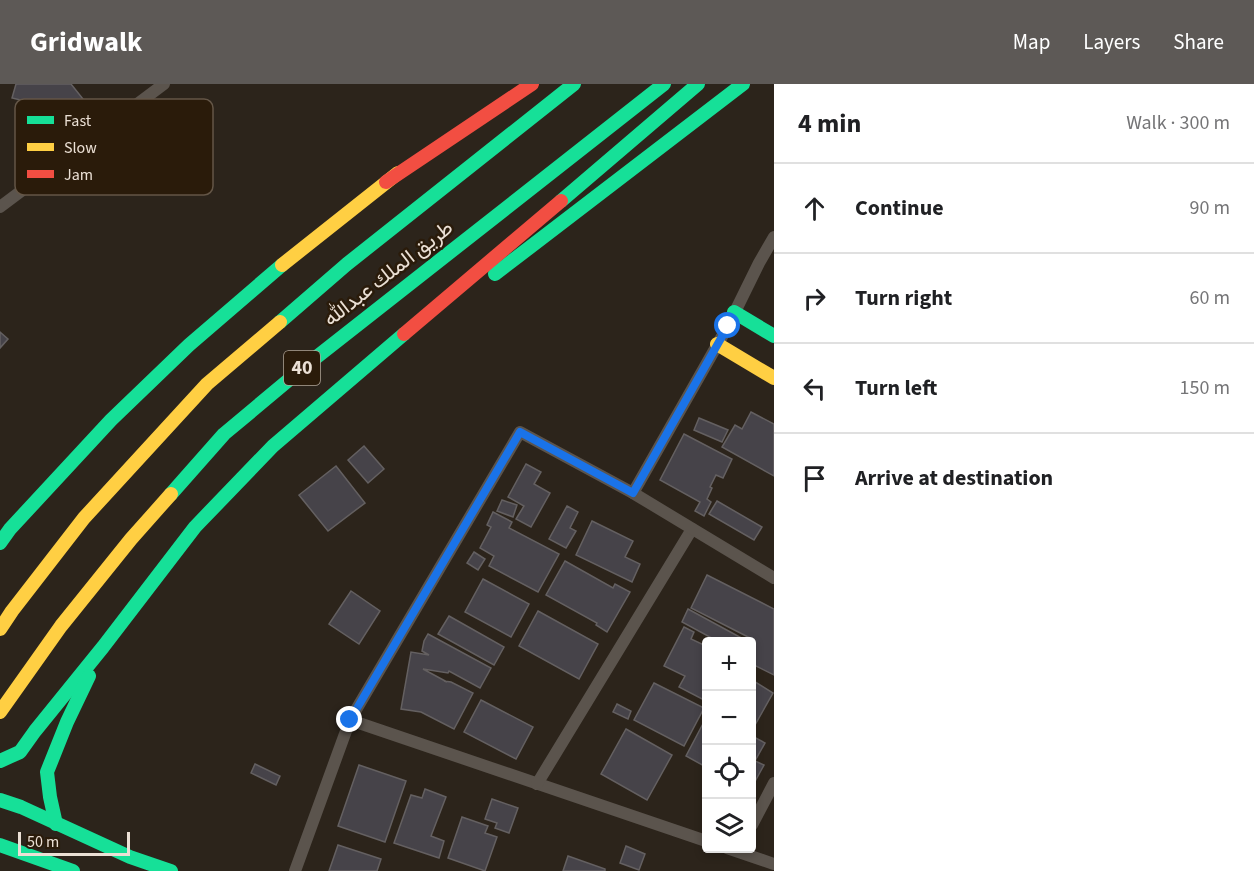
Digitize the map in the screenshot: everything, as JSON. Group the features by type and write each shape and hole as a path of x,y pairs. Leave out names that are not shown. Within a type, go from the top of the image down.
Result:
{"main road":[{"path":"0,543 10,529 111,420 189,345 292,256 511,84"},
{"path":"386,182 532,84"},
{"name":"طريق الملك عبدالله","path":"0,629 84,518 207,384 347,264 574,84"},
{"name":"طريق الملك عبدالله","path":"0,712 61,626 131,539 224,435 309,363 664,84"},
{"path":"0,760 20,752 195,527 273,446 698,84"},
{"path":"316,410 743,84"},
{"path":"734,312 774,336"},
{"path":"717,344 774,378"},
{"path":"56,824 47,772 67,722 103,646"},
{"path":"0,800 21,807 130,857 171,871"},
{"path":"0,845 73,871"}],"street":[{"path":"144,99 164,84"},
{"path":"0,207 16,195"},
{"path":"633,493 774,237"},
{"path":"295,871 350,720 520,432 633,493 774,578"},
{"path":"537,784 693,529"},
{"path":"350,720 702,841"},
{"path":"756,817 774,783"},
{"path":"743,853 774,864"}],"building":[{"path":"16,84 71,84 83,99 16,99 12,98"},
{"path":"0,332 8,339 0,348"},
{"path":"751,412 774,424 774,476 722,447 735,425 742,429"},
{"path":"699,418 728,430 722,442 694,430"},
{"path":"684,434 732,459 723,478 716,475 710,487 712,488 707,499 711,502 704,516 695,511 700,502 660,480"},
{"path":"364,446 384,469 368,483 348,460"},
{"path":"526,464 541,472 534,484 550,493 531,527 516,519 524,506 508,497"},
{"path":"336,466 365,503 328,531 299,495"},
{"path":"502,500 517,505 513,517 497,511"},
{"path":"717,501 762,527 754,540 709,514"},
{"path":"567,506 578,512 570,528 576,531 566,548 549,539"},
{"path":"493,512 512,522 509,528 559,554 538,592 489,566 494,556 480,548 491,527 487,525"},
{"path":"592,521 633,541 625,557 640,564 632,582 576,555"},
{"path":"474,552 485,559 478,570 467,563"},
{"path":"565,561 613,588 615,584 630,592 607,632 596,625 597,623 546,595"},
{"path":"707,575 774,609 774,675 756,666 756,637 748,637 691,608"},
{"path":"483,579 529,604 511,637 465,612"},
{"path":"351,591 380,611 359,644 329,624"},
{"path":"688,609 740,637 710,637 682,622"},
{"path":"538,611 598,644 579,679 519,646"},
{"path":"449,616 504,647 494,665 438,634"},
{"path":"684,627 694,632 691,639 702,644 702,699 679,687 685,676 664,666"},
{"path":"428,634 491,668 480,688 449,671 448,673 423,669 473,693 454,729 421,712 401,709 411,652 429,655 422,651"},
{"path":"756,682 773,693 756,723"},
{"path":"654,683 702,707 702,712 684,746 634,720"},
{"path":"481,700 533,727 516,759 464,732"},
{"path":"617,704 631,711 628,719 613,712"},
{"path":"702,726 702,765 686,756"},
{"path":"626,729 672,755 647,800 601,774"},
{"path":"756,738 765,743 756,759"},
{"path":"756,761 764,765 756,780"},
{"path":"255,764 280,776 276,785 251,773"},
{"path":"359,765 406,781 385,842 338,826"},
{"path":"425,789 446,797 431,836 444,841 439,858 394,843 411,795 422,798"},
{"path":"492,799 518,808 509,833 495,828 497,823 485,819"},
{"path":"462,817 488,826 485,833 497,837 485,871 448,858"},
{"path":"338,845 381,859 377,871 329,871"},
{"path":"626,846 645,854 639,870 620,863"},
{"path":"568,856 605,869 605,871 563,871"}],"traffic: fast":[{"path":"280,322 347,264 574,84"},
{"path":"171,494 224,434 309,363 664,84"},
{"path":"561,201 698,84"},
{"path":"495,274 743,84"},
{"path":"0,543 10,529 111,420 189,345 282,265"},
{"path":"734,312 774,336"},
{"path":"0,761 20,752 195,527 273,446 404,334"},
{"path":"56,824 47,772 89,676"},
{"path":"0,800 21,807 130,857 171,871"},
{"path":"0,845 73,871"}],"traffic: slow":[{"path":"282,265 398,173"},
{"path":"0,629 84,518 207,384 280,322"},
{"path":"717,344 774,378"},
{"path":"0,712 61,626 131,539 171,494"}],"traffic: jam":[{"path":"386,182 532,84"},
{"path":"404,334 561,201"}],"route":[{"path":"350,720 520,432 633,493 728,326"}]}
